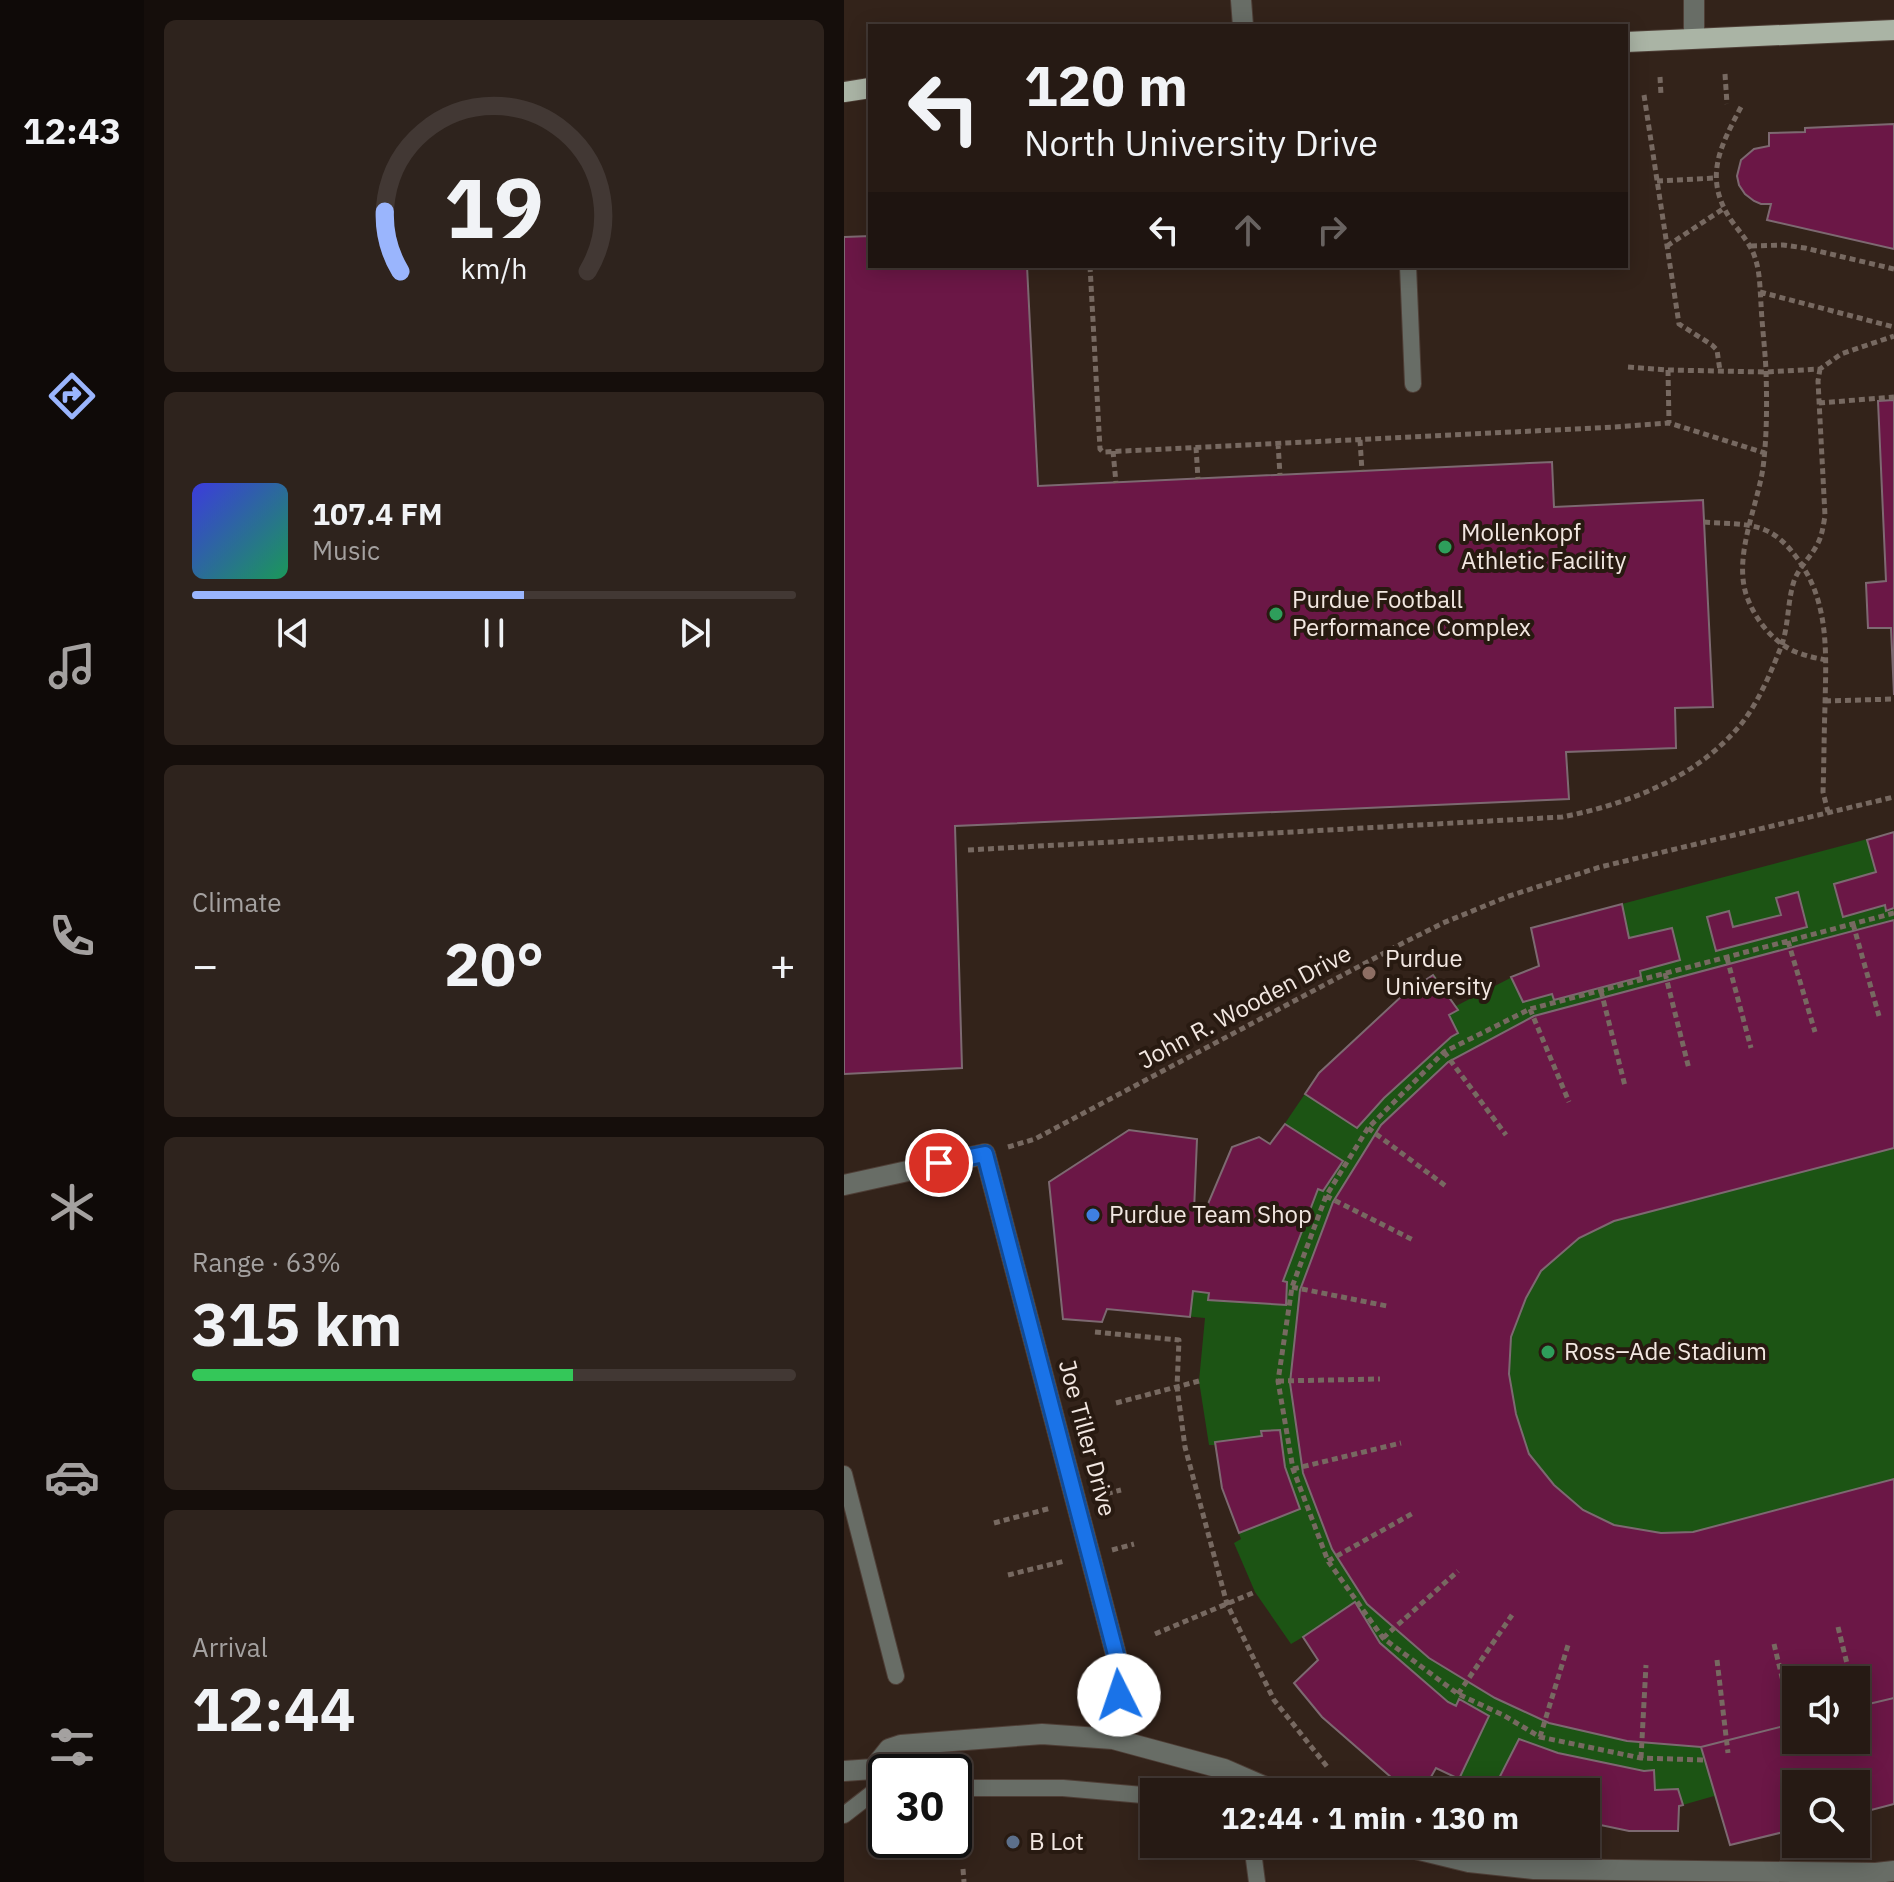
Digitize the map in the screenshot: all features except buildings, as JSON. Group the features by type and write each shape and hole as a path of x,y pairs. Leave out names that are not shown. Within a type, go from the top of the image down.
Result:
{"main road":[{"path":"1628,42 1894,30"},
{"path":"844,92 868,88"}],"street":[{"path":"1241,0 1243,24"},
{"path":"1694,0 1694,38"},
{"path":"844,1185 985,1154"},
{"name":"Joe Tiller Drive","path":"985,1154 1119,1666 1113,1739"},
{"path":"888,1754 889,1749 901,1745 1042,1734 1113,1739 1224,1769 1245,1778"},
{"path":"844,1771 868,1776"},
{"path":"1451,1858 1534,1869 1894,1871"}],"lane":[{"path":"1408,268 1413,384"},
{"path":"844,1474 896,1676"},
{"path":"972,1788 1063,1788 1140,1795"},
{"path":"844,1815 868,1792"},
{"path":"1254,1858 1257,1882"}],"path":[{"path":"1725,74 1727,104"},
{"path":"1660,77 1661,95"},
{"path":"1644,95 1679,324 1717,350 1720,371"},
{"path":"1741,107 1723,142 1715,178 1723,209 1751,246 1757,264 1766,372 1765,453 1744,549 1742,569 1745,591 1754,613 1782,644 1796,652 1826,660"},
{"path":"1657,181 1715,178"},
{"path":"1667,246 1723,209"},
{"path":"1751,246 1805,248 1894,269"},
{"path":"1090,268 1100,449 1103,452 1669,423 1765,453"},
{"path":"1760,292 1894,327"},
{"path":"1628,367 1766,372 1820,369 1841,354 1894,336"},
{"path":"968,850 1562,817 1595,810 1672,780 1711,755 1743,722 1766,683 1782,644 1792,587 1802,564 1822,535 1825,516 1818,381 1820,369"},
{"path":"1668,370 1669,423"},
{"path":"1819,403 1894,397"},
{"path":"1360,440 1362,471"},
{"path":"1278,443 1280,475"},
{"path":"1196,447 1198,479"},
{"path":"1113,451 1116,483"},
{"path":"1704,522 1750,525 1768,531 1785,542 1812,583 1825,630 1823,792 1828,812"},
{"path":"1825,701 1894,699"},
{"name":"John R. Wooden Drive","path":"985,1154 1035,1139 1403,943 1509,896 1600,867 1894,797"},
{"path":"1703,1760 1641,1758 1540,1737 1458,1694 1383,1638 1328,1561 1293,1469 1278,1381 1292,1287 1326,1196 1368,1128 1444,1052 1530,1009 1894,913"},
{"path":"1853,924 1879,1016"},
{"path":"1788,941 1815,1032"},
{"path":"1727,958 1751,1048"},
{"path":"1665,973 1689,1069"},
{"path":"1601,991 1625,1086"},
{"path":"1530,1009 1569,1102"},
{"path":"1444,1052 1506,1135"},
{"path":"1368,1128 1447,1187"},
{"path":"1326,1196 1413,1240"},
{"path":"1292,1287 1387,1306"},
{"path":"1095,1332 1179,1340 1177,1387 1185,1447 1227,1604 1274,1700 1329,1769"},
{"path":"1278,1381 1380,1379"},
{"path":"1116,1403 1199,1381"},
{"path":"1293,1469 1401,1443"},
{"path":"1096,1496 1121,1490"},
{"path":"994,1523 1056,1506"},
{"path":"1328,1561 1415,1512"},
{"path":"1111,1550 1134,1544"},
{"path":"1008,1575 1069,1560"},
{"path":"1383,1638 1458,1571"},
{"path":"1155,1634 1255,1592"},
{"path":"1458,1694 1512,1615"},
{"path":"1838,1627 1848,1666"},
{"path":"1774,1644 1782,1677"},
{"path":"1540,1737 1568,1645"},
{"path":"1717,1660 1728,1753"},
{"path":"1641,1758 1646,1665"},
{"path":"963,1869 964,1882"}],"green space":[{"name":"Ross–Ade Stadium","path":"1894,832 1894,1804 1870,1810 1870,1770 1782,1770 1782,1832 1730,1845 1714,1796 1679,1806 1678,1831 1600,1798 1600,1778 1456,1778 1436,1768 1427,1778 1392,1778 1322,1717 1294,1683 1318,1660 1303,1637 1291,1644 1255,1592 1234,1543 1241,1539 1222,1488 1215,1445 1209,1445 1199,1381 1205,1318 1107,1309 1102,1322 1063,1319 1049,1182 1129,1130 1197,1139 1194,1211 1204,1211 1232,1147 1259,1137 1271,1144 1319,1073 1404,994 1434,974 1456,1006 1539,966 1531,928"}],"place":[{"name":"Mollenkopf Athletic Facility","path":"1445,547"},
{"name":"Purdue Football Performance Complex","path":"1276,614"},
{"name":"Purdue University","path":"1369,973"},
{"name":"Purdue Team Shop","path":"1093,1215"},
{"name":"Ross–Ade Stadium","path":"1548,1352"},
{"name":"B Lot","path":"1013,1842"}],"route":[{"path":"939,1163 985,1154 1119,1666 1119,1695"}]}
